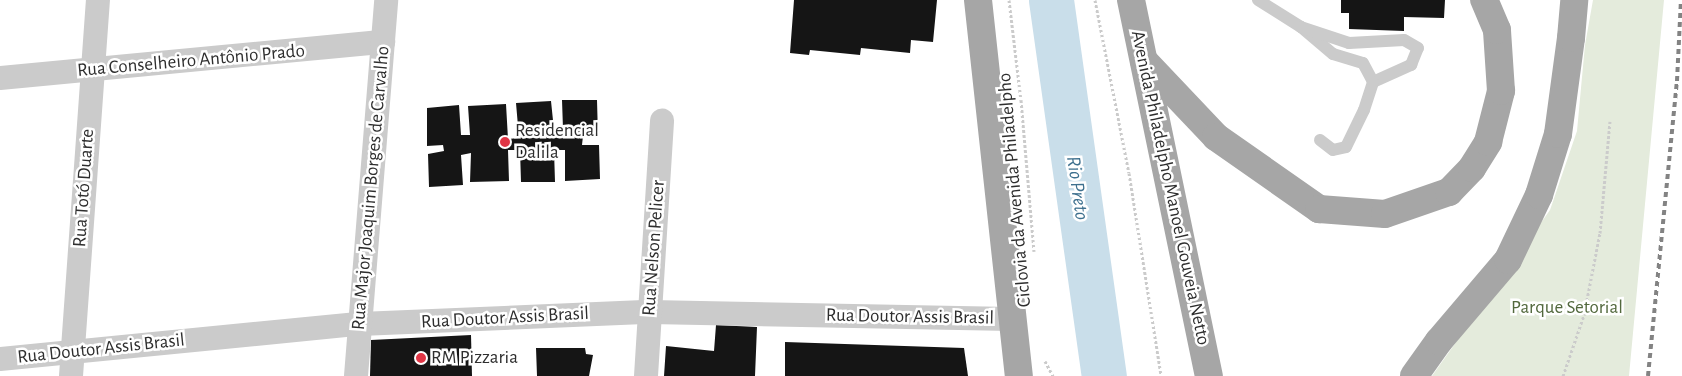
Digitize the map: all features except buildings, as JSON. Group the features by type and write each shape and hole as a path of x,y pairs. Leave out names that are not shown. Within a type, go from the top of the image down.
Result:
{"main road":[{"path":"978,0 997,161 1011,319 1019,376"},
{"name":"Avenida Philadelpho Manoel Gouveia Netto","path":"1131,0 1209,376"},
{"path":"1144,61 1216,137 1319,209 1385,214 1450,192 1472,168 1488,142 1501,91 1497,30 1484,0"},
{"path":"1414,376 1439,341 1508,260 1535,203 1558,134 1571,38 1574,0"}],"street":[{"name":"Rua Totó Duarte","path":"70,376 98,0"},
{"name":"Rua Major Joaquim Borges de Carvalho","path":"356,376 386,0"},
{"name":"Rua Conselheiro Antônio Prado","path":"0,78 383,42"},
{"name":"Rua Nelson Pelicer","path":"646,376 662,120"},
{"name":"Rua Doutor Assis Brasil","path":"0,359 360,324 650,312 1011,319"}],"lane":[{"path":"1138,32 1141,0"},
{"path":"1258,0 1301,27 1333,54 1363,63 1373,82 1364,110 1346,147 1332,150 1320,140"},
{"path":"1301,27 1349,43 1404,40 1418,48 1411,65 1373,82"}],"path":[{"name":"Ciclovia da Avenida Philadelpho","path":"1009,0 1021,100 1035,259"},
{"path":"1095,0 1129,173 1161,376"},
{"path":"1563,376 1584,315 1600,233 1610,120"},
{"path":"1043,352 1044,360 1054,376"}],"green space":[{"name":"Parque Setorial","path":"1593,0 1664,0 1629,376 1432,376 1550,210 1577,131 1585,45"}],"waterway":[{"name":"Rio Preto","path":"1051,0 1104,376"}],"railway":[{"path":"1648,376 1677,81 1681,0"}],"place":[{"name":"Residencial Dalila","path":"505,142"},
{"name":"RM Pizzaria","path":"421,358"}]}
